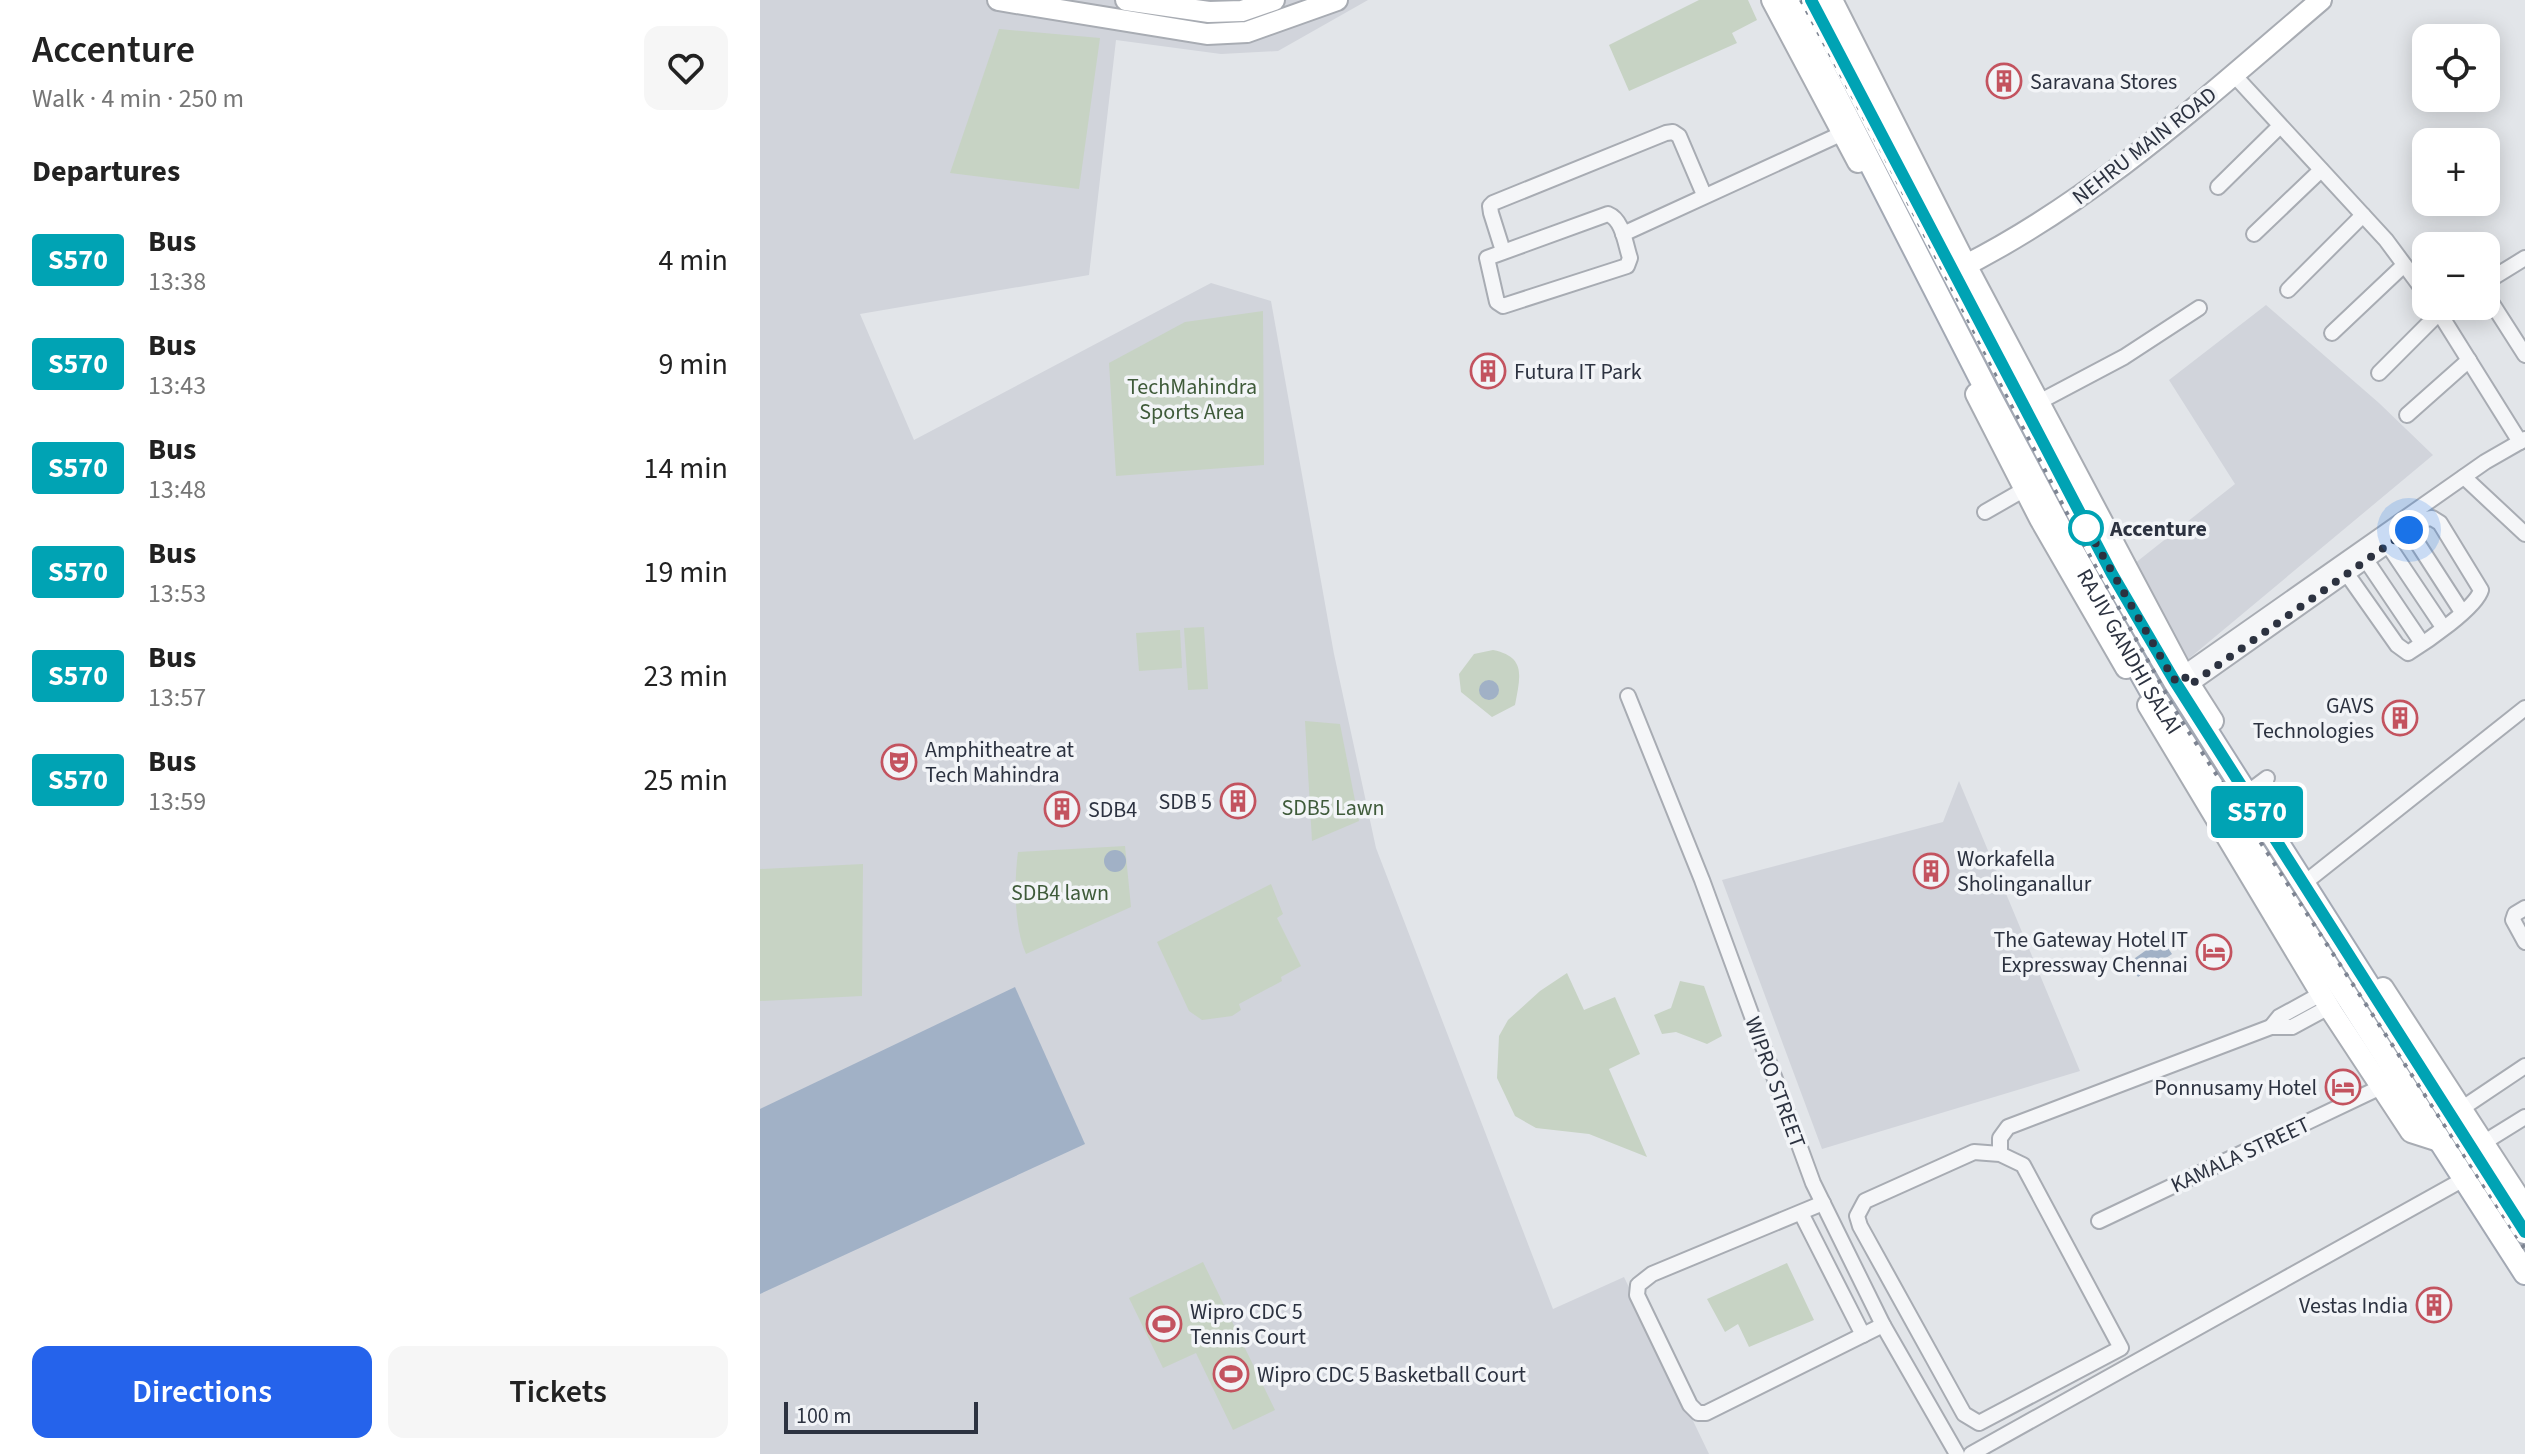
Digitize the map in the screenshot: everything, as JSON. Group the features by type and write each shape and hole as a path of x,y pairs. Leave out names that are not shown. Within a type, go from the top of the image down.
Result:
{"main road":[{"name":"RAJIV GANDHI SALAI","path":"1787,0 2031,486 2163,709 2525,1273"},
{"name":"RAJIV GANDHI SALAI","path":"1811,0 1960,268 2096,547 2183,684 2273,836 2312,887 2525,1232"},
{"path":"2031,486 2058,473"},
{"path":"2163,709 2183,684"},
{"path":"2252,849 2263,852 2269,848 2273,836"},
{"path":"2277,887 2277,879 2284,872 2312,887"}],"street":[{"path":"998,0 1098,8 1207,34 1247,32 1337,0"},
{"path":"1126,0 1209,12 1242,11 1274,0"},
{"path":"1772,0 2031,486 2096,617 2325,1000 2381,1087 2411,1132 2439,1141"},
{"path":"1832,0 1960,268 2039,402 2183,684 2261,782 2312,887 2525,1207"},
{"name":"NEHRU MAIN ROAD","path":"1960,268 2044,220 2164,134 2321,0"},
{"path":"2234,75 2363,215 2412,276"},
{"path":"2218,187 2280,126"},
{"path":"1622,230 1702,190 1841,130"},
{"path":"1622,230 1841,130"},
{"path":"1503,251 1491,213 1493,203 1666,133 1673,132 1679,136 1702,190"},
{"path":"2254,234 2321,170"},
{"path":"1608,214 1614,216 1622,230 1630,258 1627,266 1503,306 1497,302 1486,263 1492,255 1608,214"},
{"path":"2288,290 2363,215"},
{"path":"2500,273 2525,258"},
{"path":"2332,333 2404,265"},
{"path":"2039,402 2124,357 2199,308"},
{"path":"2500,316 2525,355"},
{"path":"2379,373 2430,320"},
{"path":"2183,684 2464,477 2522,441 2469,360 2447,320"},
{"path":"2407,415 2469,360"},
{"path":"2464,477 2525,534"},
{"path":"1985,512 2031,486"},
{"path":"2183,684 2425,519 2432,518 2440,523 2481,594 2408,653 2397,645 2347,574"},
{"path":"2409,530 2462,612"},
{"path":"2388,545 2443,627"},
{"path":"2366,560 2422,643"},
{"name":"WIPRO STREET","path":"1628,696 1702,880 1809,1171 1883,1325 1957,1454"},
{"path":"2312,887 2525,708"},
{"path":"2525,908 2515,914 2513,920 2525,942"},
{"path":"2000,1154 2000,1138 2008,1127 2271,1027 2292,1027 2325,1000"},
{"path":"2461,1109 2525,1066"},
{"name":"KAMALA STREET","path":"2099,1221 2381,1087"},
{"path":"2483,1143 2525,1117"},
{"path":"2121,1348 1979,1423 1964,1414 1860,1226 1857,1216 1865,1201 1974,1152 2000,1154 2023,1165 2131,1365"},
{"path":"1971,1454 2464,1179"},
{"path":"1823,1203 1652,1274 1638,1285 1637,1295 1690,1405 1698,1413 1706,1413 1883,1325"},
{"path":"1801,1213 1863,1335"}],"shaded area":[{"path":"760,0 1368,0 1278,51 1221,54 1116,40 1089,275 860,314 914,440 1211,283 1271,301 1334,654 1376,848 1553,1309 1624,1277 1709,1454 760,1454"},
{"path":"2266,305 2379,403 2433,455 2186,661 2134,564 2235,484 2169,380"},
{"path":"1959,781 2080,1071 1822,1149 1722,880 1943,822"}],"green space":[{"path":"1699,0 1748,0 1757,20 1732,33 1737,43 1629,91 1609,45"},
{"path":"999,29 1100,38 1079,189 950,173"},
{"name":"TechMahindra Sports Area","path":"1263,311 1264,465 1116,476 1109,363 1185,322"},
{"path":"1204,627 1208,689 1188,690 1184,628"},
{"path":"1180,630 1182,668 1139,671 1136,633"},
{"path":"1493,650 1504,653 1516,663 1519,677 1515,705 1492,717 1461,692 1459,674 1474,654"},
{"name":"SDB5 Lawn","path":"1305,721 1340,724 1359,821 1312,841"},
{"name":"SDB4 lawn","path":"1125,846 1131,907 1026,954 1016,904 1018,852"},
{"path":"863,864 862,996 760,1001 760,869"},
{"path":"1271,884 1283,914 1277,918 1301,966 1281,977 1282,981 1239,1004 1241,1010 1232,1016 1202,1020 1189,1011 1157,942"},
{"path":"1567,973 1584,1010 1615,997 1640,1054 1609,1069 1647,1157 1589,1134 1536,1128 1515,1116 1497,1078 1499,1036 1508,1020 1540,991"},
{"path":"1680,981 1704,986 1722,1036 1707,1044 1676,1032 1662,1034 1654,1015 1671,1008"},
{"path":"1203,1262 1275,1410 1233,1430 1196,1353 1163,1368 1129,1298"},
{"path":"1787,1263 1814,1320 1749,1347 1738,1324 1725,1332 1707,1299"}],"water":[{"path":"1489,680 1496,683 1499,690 1496,697 1489,700 1482,697 1479,690 1482,683"},
{"path":"1115,850 1123,853 1126,861 1123,869 1115,872 1107,869 1104,861 1107,853"},
{"path":"2162,939 2172,954 2138,977 2128,963"},
{"path":"1015,987 1085,1144 760,1294 760,1109"}],"railway":[{"path":"1801,0 1881,149 2073,525 2179,717 2525,1249"}],"bus line":[{"name":"S570","path":"1811,0 2096,547 2174,680 2525,1232"}],"place":[{"name":"Saravana Stores","path":"2004,81"},
{"name":"Futura IT Park","path":"1488,371"},
{"name":"Accenture","path":"2086,528"},
{"name":"GAVS Technologies","path":"2400,718"},
{"name":"Amphitheatre at Tech Mahindra","path":"899,762"},
{"name":"SDB 5","path":"1238,801"},
{"name":"SDB4","path":"1062,809"},
{"name":"Workafella Sholinganallur","path":"1931,871"},
{"name":"The Gateway Hotel IT Expressway Chennai","path":"2214,952"},
{"name":"Ponnusamy Hotel","path":"2343,1087"},
{"name":"Vestas India","path":"2434,1305"},
{"name":"Wipro CDC 5 Tennis Court","path":"1164,1324"},
{"name":"Wipro CDC 5 Basketball Court","path":"1231,1374"}],"route":[{"path":"2086,528 2084,523 2174,680 2183,674 2190,685 2409,530"}]}
